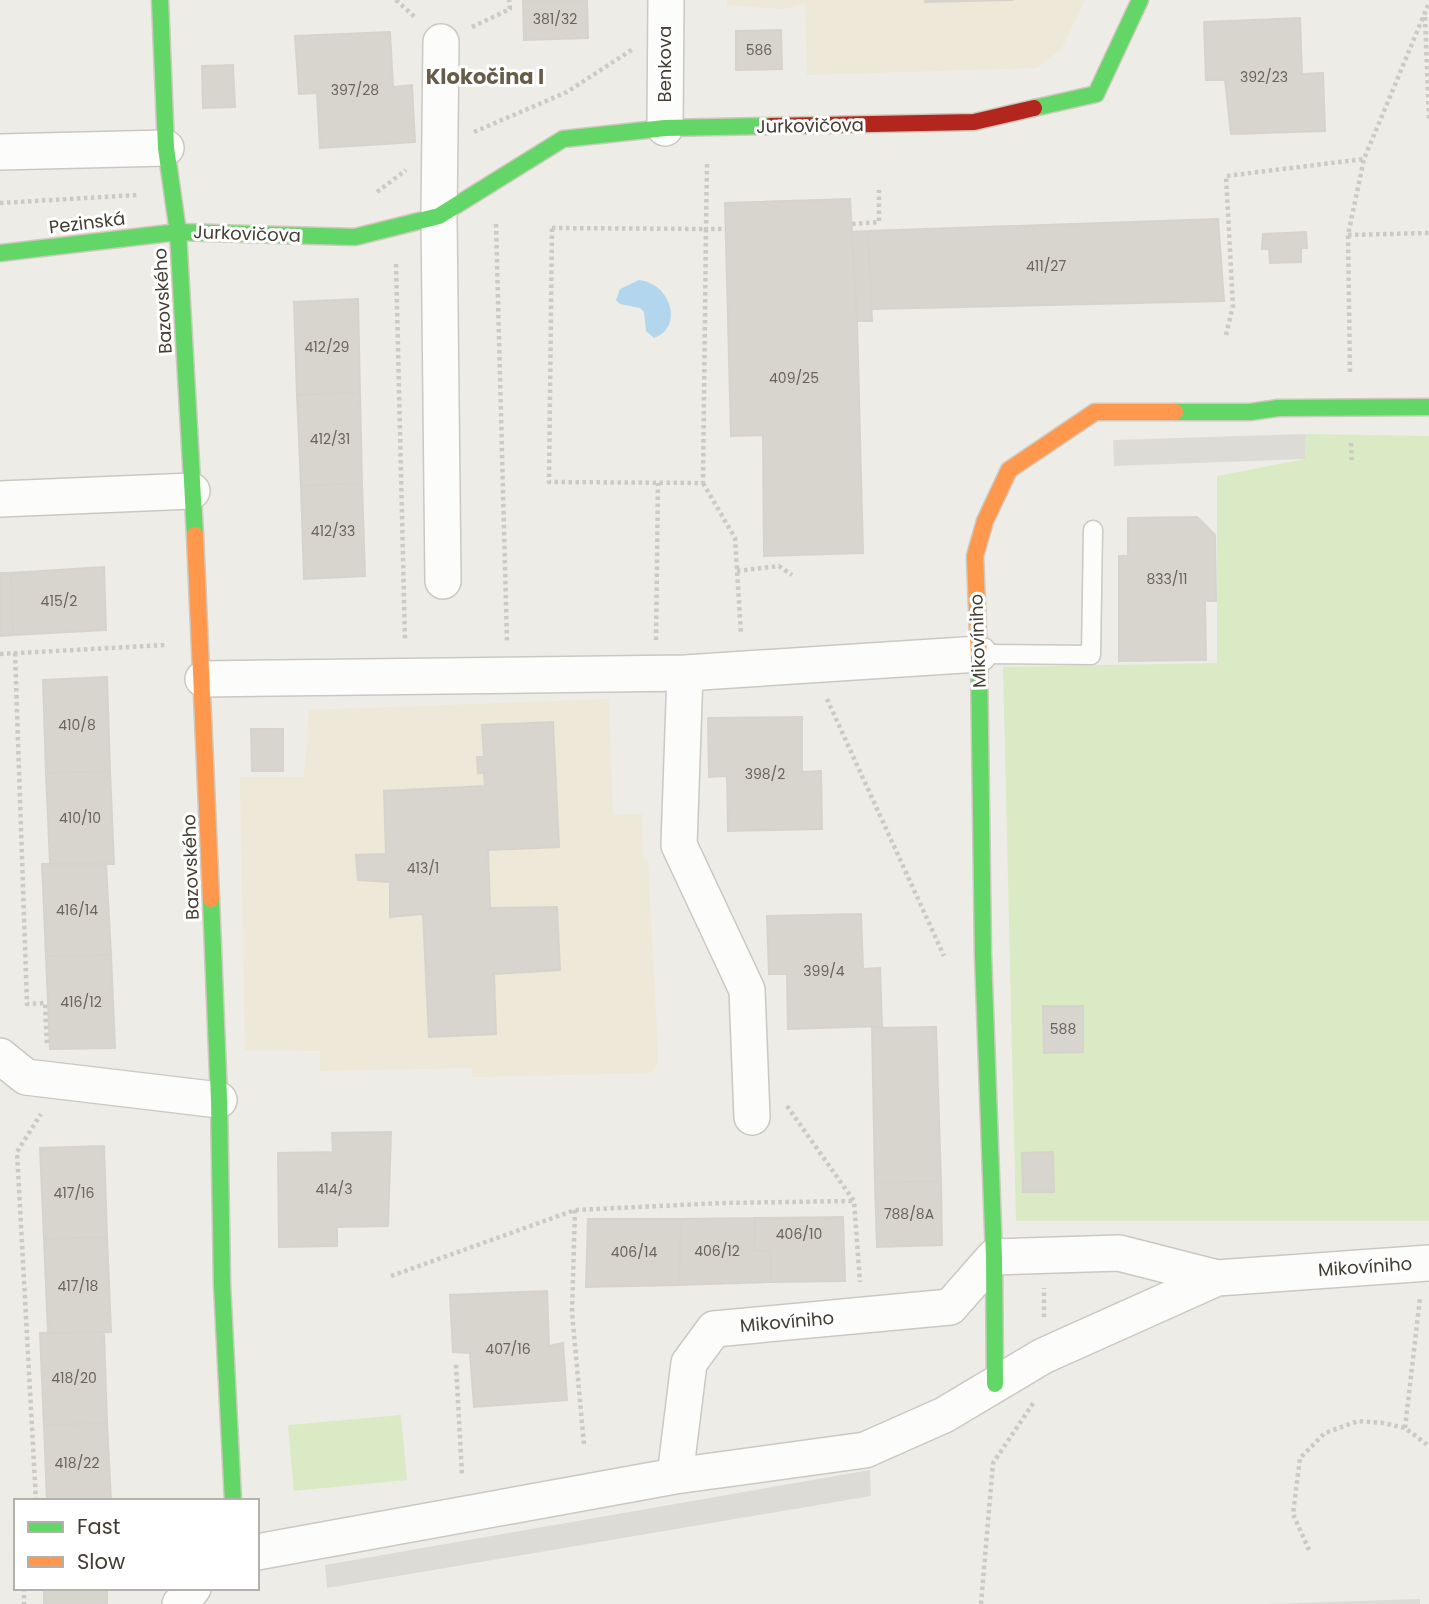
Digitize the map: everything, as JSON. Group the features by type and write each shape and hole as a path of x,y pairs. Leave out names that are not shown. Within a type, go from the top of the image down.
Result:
{"street":[{"name":"Bazovského","path":"160,0 166,148 178,232 203,679 219,1100 222,1283 233,1499"},
{"name":"Benkova","path":"665,128 666,0"},
{"name":"Jurkovičova","path":"178,232 355,237 439,216 563,139 665,128 974,122 1096,94 1140,0"},
{"path":"441,42 439,216 443,581"},
{"path":"0,152 166,148"},
{"name":"Pezinská","path":"0,253 178,232"},
{"name":"Mikovíniho","path":"995,1384 975,556 985,522 1009,470 1096,412 1250,412 1278,408 1429,407"},
{"path":"0,499 192,491"},
{"path":"203,679 685,673 979,654"},
{"path":"685,673 679,845 747,990 752,1117"},
{"path":"0,1056 26,1077 219,1100"},
{"name":"Mikovíniho","path":"675,1476 689,1363 714,1329 950,1307 994,1257 1119,1253 1217,1278 1429,1263"},
{"name":"Mikovíniho","path":"259,1552 675,1476 865,1450 944,1415 1043,1356 1217,1278"},
{"path":"180,1604 191,1590"}],"lane":[{"path":"979,654 1091,655 1093,530"}],"path":[{"path":"441,42 510,9 509,0"},
{"path":"1352,464 1348,234 1364,159 1429,3"},
{"path":"1425,13 1429,121"},
{"path":"707,128 703,483 735,538 741,641"},
{"path":"1226,335 1233,306 1226,176 1364,159"},
{"path":"495,181 507,650"},
{"path":"852,225 879,222 879,190"},
{"path":"0,203 172,192"},
{"path":"703,483 549,482 552,228 726,229"},
{"path":"1348,234 1429,233"},
{"path":"396,253 405,641"},
{"path":"656,644 658,483"},
{"path":"737,571 779,566 792,575"},
{"path":"0,654 160,646 201,639"},
{"path":"821,687 944,956"},
{"path":"782,1098 854,1201 860,1283"},
{"path":"391,1276 575,1210 723,1203 854,1201"},
{"path":"575,1210 572,1312 584,1445"},
{"path":"1043,1326 1045,1275"},
{"path":"1405,1428 1420,1298"},
{"path":"456,1365 462,1474"},
{"path":"981,1604 993,1463 1036,1401"},
{"path":"1309,1550 1293,1514 1300,1458 1325,1433 1358,1421 1383,1423 1405,1428 1429,1446"}],"shaded area":[{"path":"727,0 1085,0 1062,48 1037,68 807,75 805,4 782,9 727,5"},
{"path":"1306,434 1305,459 1114,466 1113,440"},
{"path":"609,699 613,815 642,814 643,856 648,861 658,1052 658,1064 651,1073 473,1077 471,1068 320,1071 320,1051 245,1050 240,777 304,777 309,710"},
{"path":"870,1470 871,1496 327,1588 325,1565"},
{"path":"1420,1599 1420,1604 1268,1604"}],"green space":[{"path":"1306,434 1429,436 1429,1221 1016,1221 1003,667 1217,663 1217,476 1305,459"},
{"path":"401,1415 407,1480 294,1491 288,1425"}],"water":[{"path":"639,280 659,289 670,306 669,325 654,338 646,331 644,312 640,308 620,304 616,300 620,289"}],"building":[{"path":"523,0 587,0 588,38 524,40"},
{"path":"925,0 1013,0 925,2"},
{"path":"1300,18 1302,74 1323,73 1325,131 1231,134 1225,80 1206,80 1204,22"},
{"path":"781,30 782,69 736,70 736,31"},
{"path":"390,32 393,87 412,85 415,142 320,148 317,93 299,94 295,36"},
{"path":"233,65 235,107 203,108 202,66"},
{"path":"850,199 857,321 863,553 764,556 763,435 731,436 725,203"},
{"path":"1218,219 1224,301 872,309 868,231"},
{"path":"868,231 872,321 857,321 852,232"},
{"path":"1306,232 1307,248 1301,248 1301,262 1270,263 1269,249 1262,249 1263,234"},
{"path":"358,299 360,392 297,395 294,302"},
{"path":"360,392 362,483 301,486 297,395"},
{"path":"362,483 365,576 304,579 301,486"},
{"path":"1197,517 1215,535 1216,601 1205,601 1206,660 1119,661 1119,556 1128,556 1128,518"},
{"path":"104,567 106,630 13,635 11,573"},
{"path":"0,573 11,573 13,635 0,636"},
{"path":"107,677 110,771 46,773 43,680"},
{"path":"802,717 802,772 821,771 822,829 728,831 727,776 709,777 708,718"},
{"path":"553,722 559,847 488,850 490,908 557,907 560,970 494,974 496,1034 429,1037 423,914 390,917 390,882 358,880 356,855 386,854 384,791 485,786 484,773 478,773 477,757 484,757 482,725"},
{"path":"251,729 283,729 283,771 252,771"},
{"path":"110,771 114,864 50,863 46,773"},
{"path":"42,864 106,864 111,955 46,956"},
{"path":"861,914 863,969 880,968 882,1026 788,1029 787,974 769,974 767,916"},
{"path":"111,955 115,1048 50,1049 46,956"},
{"path":"1043,1006 1083,1006 1083,1052 1044,1053"},
{"path":"936,1027 941,1181 875,1183 872,1028"},
{"path":"391,1132 388,1226 337,1227 337,1246 279,1247 278,1153 333,1152 332,1133"},
{"path":"104,1146 107,1237 44,1239 40,1148"},
{"path":"1053,1152 1054,1192 1023,1192 1022,1153"},
{"path":"941,1181 942,1245 877,1247 875,1183"},
{"path":"843,1217 845,1281 771,1282 771,1251 754,1251 755,1218"},
{"path":"755,1218 754,1251 771,1251 771,1282 679,1285 681,1219"},
{"path":"588,1219 681,1219 679,1285 586,1287"},
{"path":"107,1237 111,1332 48,1333 44,1239"},
{"path":"547,1291 549,1346 563,1343 567,1400 474,1407 470,1353 453,1352 450,1295"},
{"path":"104,1332 107,1423 44,1425 40,1333"},
{"path":"107,1423 111,1499 47,1499 44,1425"},
{"path":"44,1590 107,1590 107,1604 44,1604"}],"traffic: fast":[{"path":"160,0 166,148 178,232 195,535"},
{"path":"1034,108 1096,94 1140,0"},
{"path":"0,253 178,232 355,237 439,216 563,139 665,128 770,126"},
{"path":"1175,412 1429,407"},
{"path":"979,659 983,955 994,1257 995,1384"},
{"path":"211,899 219,1100 222,1284 233,1499"}],"traffic: slow":[{"path":"979,659 975,556 985,521 1009,470 1095,412 1175,412"},
{"path":"195,535 211,899"}],"traffic: jam":[{"path":"770,126 974,122 1034,108"}],"district":[{"name":"Klokočina I","path":"485,77"}]}
